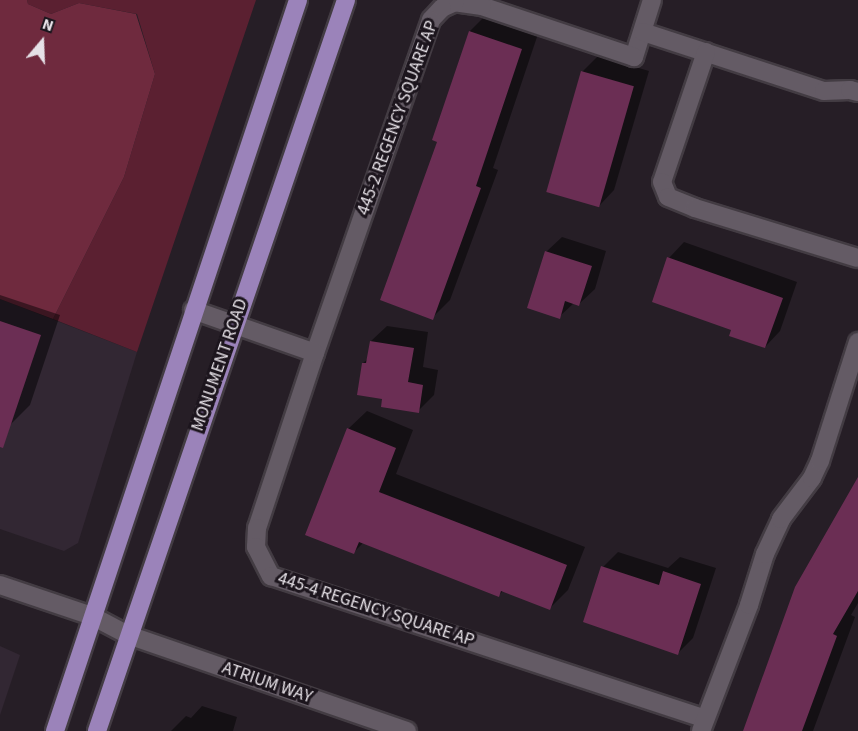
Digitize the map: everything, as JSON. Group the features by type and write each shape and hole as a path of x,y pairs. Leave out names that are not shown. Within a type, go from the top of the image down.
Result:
{"main road":[{"path":"55,731 193,310 298,0"},
{"name":"MONUMENT ROAD","path":"97,731 346,0"}],"street":[{"path":"652,0 643,32 825,91 858,92"},
{"name":"445-2 REGENCY SQUARE AP","path":"315,353 431,20 442,8 455,3 482,6 634,57 643,32"},
{"path":"706,52 662,182 668,197 695,208 858,258"},
{"path":"193,310 315,353"},
{"path":"703,725 749,605 765,554 781,519 812,478 820,461 858,342"},
{"name":"445-4 REGENCY SQUARE AP","path":"315,353 257,528 256,547 271,576 703,725"},
{"name":"ATRIUM WAY","path":"0,585 92,616 128,635 407,731"}],"shaded area":[{"path":"0,0 27,0 28,4 51,14 79,3 136,14 155,74 124,177 53,319 0,299"},
{"path":"27,0 256,0 137,352 53,319 124,177 155,74 137,14 79,3 51,14 28,4"},
{"path":"0,299 137,352 78,543 64,551 0,529"},
{"path":"0,646 20,655 0,715"}],"building":[{"path":"469,31 522,49 476,186 481,188 433,320 380,300 437,142 432,140"},
{"path":"581,71 634,86 599,207 546,192"},
{"path":"545,251 592,266 579,306 565,301 560,319 527,308"},
{"path":"667,257 783,298 765,348 729,336 731,330 652,302"},
{"path":"0,321 41,335 3,448 0,447"},
{"path":"370,341 414,348 408,382 423,385 419,413 381,407 382,399 357,395 362,363 366,363"},
{"path":"347,428 396,448 379,492 567,565 550,610 501,591 499,597 359,542 354,554 305,535"},
{"path":"858,477 858,591 833,634 837,636 802,731 743,731 795,587"},
{"path":"601,566 659,585 663,571 701,584 678,655 583,622"}]}
